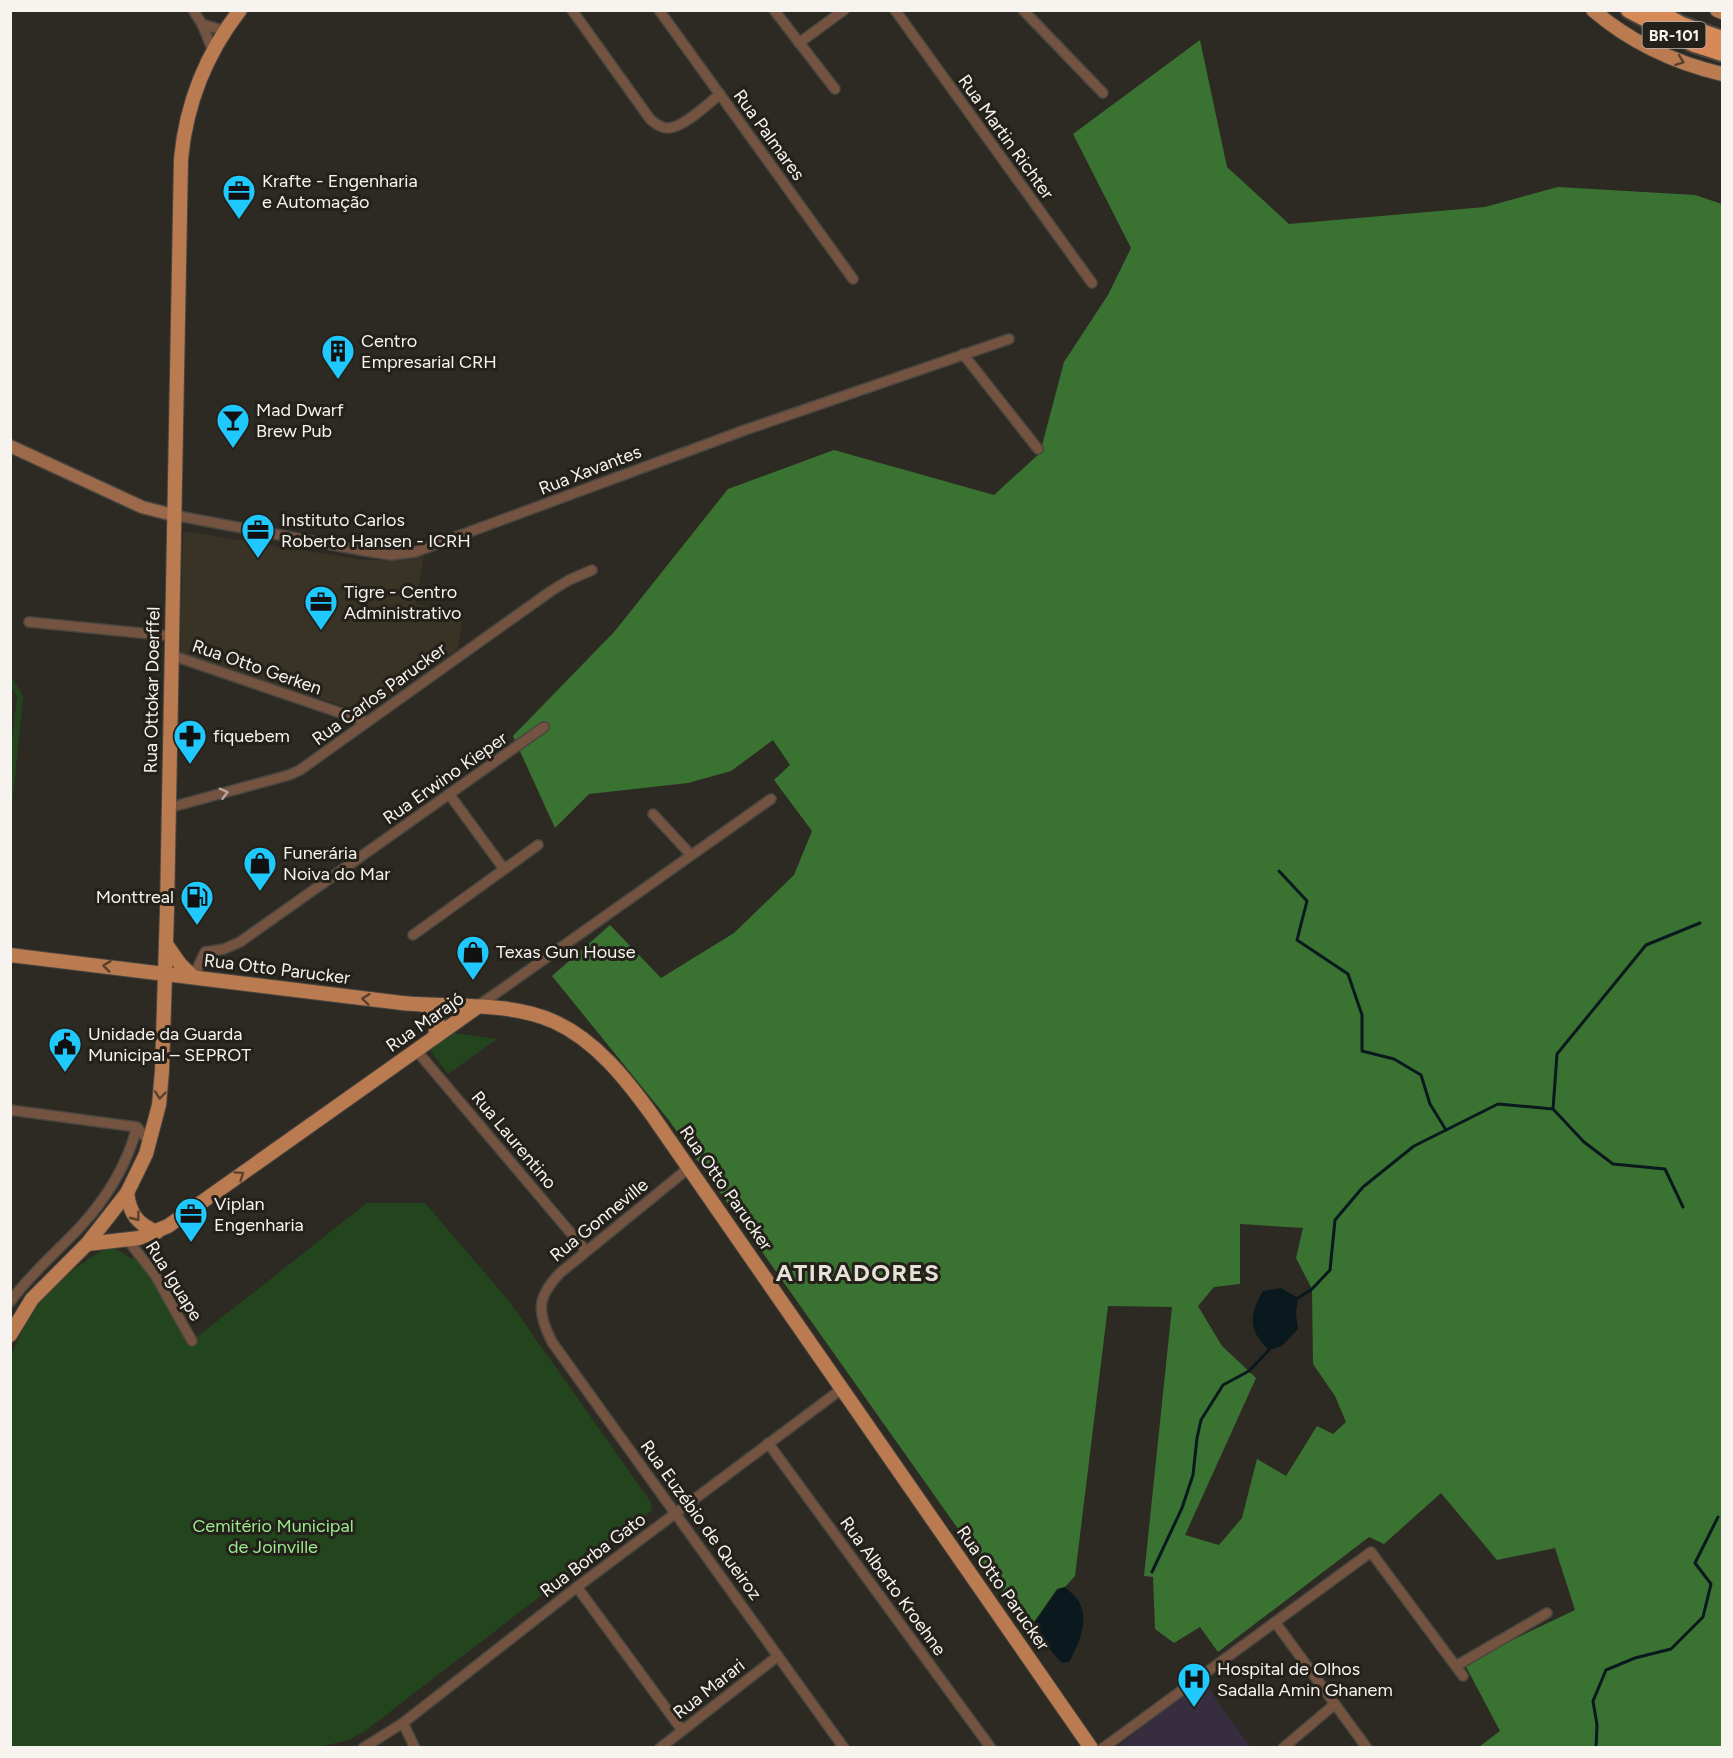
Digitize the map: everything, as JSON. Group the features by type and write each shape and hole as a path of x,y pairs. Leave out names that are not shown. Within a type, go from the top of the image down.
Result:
{"highway":[{"name":"BR-101","path":"1629,10 1694,44 1722,53"},
{"name":"BR-101","path":"1653,10 1682,25 1722,39"}],"main road":[{"name":"Rua Ottokar Doerffel","path":"10,1335 14,1318 87,1244 127,1193 150,1143 160,1095 166,942 181,159 189,111 199,81 213,51 240,10"},
{"path":"1593,10 1637,41 1674,59 1722,74"},
{"path":"1717,10 1722,12"},
{"path":"166,942 180,964 193,976"},
{"name":"Rua Otto Parucker","path":"10,955 424,1005 511,1010 554,1021 579,1035 601,1054 628,1083 690,1167 1091,1748"},
{"path":"424,1005 432,1009 438,1017 435,1037"},
{"name":"Rua Marajó","path":"87,1244 127,1239 157,1232 476,1008"},
{"path":"127,1193 134,1218 145,1227 157,1232"}],"street":[{"path":"193,10 202,24 213,51"},
{"path":"572,10 650,119 657,125 666,128 675,127 720,94"},
{"name":"Rua Palmares","path":"659,10 853,279"},
{"path":"774,10 835,89"},
{"path":"799,43 844,10"},
{"name":"Rua Martin Richter","path":"894,10 1092,282"},
{"path":"1023,10 1102,93"},
{"path":"202,24 225,31"},
{"name":"Rua Xavantes","path":"173,515 391,555 415,552 745,430 1009,339"},
{"path":"963,354 1038,449"},
{"path":"10,446 142,507 173,515"},
{"name":"Rua Carlos Parucker","path":"168,808 289,775 311,763 551,591 592,570"},
{"path":"29,622 171,636"},
{"name":"Rua Otto Gerken","path":"171,655 367,722"},
{"name":"Rua Erwino Kieper","path":"193,976 205,952 224,949 240,942 544,727"},
{"path":"449,794 504,869"},
{"name":"Rua Marajó","path":"476,1008 771,799"},
{"path":"653,814 691,855"},
{"path":"413,935 538,844"},
{"name":"Rua Laurentino","path":"416,1050 586,1251"},
{"path":"10,1110 137,1127 150,1143"},
{"path":"10,1302 81,1227 101,1202 123,1165 137,1127"},
{"name":"Rua Gonneville","path":"540,1307 543,1294 549,1284 690,1167"},
{"name":"Rua Iguape","path":"127,1239 155,1275 192,1341"},
{"name":"Rua Euzébio de Queiroz","path":"540,1307 542,1320 552,1342 844,1748"},
{"name":"Rua Borba Gato","path":"363,1748 403,1723 577,1587 843,1388"},
{"name":"Rua Alberto Kroehne","path":"768,1443 992,1748"},
{"path":"1103,1748 1371,1552 1463,1676"},
{"path":"577,1587 682,1730"},
{"path":"1456,1666 1547,1613"},
{"path":"1275,1622 1367,1748"},
{"name":"Rua Marari","path":"660,1748 778,1656"},
{"path":"1283,1748 1335,1704"},
{"path":"403,1723 415,1748"}],"shaded area":[{"name":"Tigre - Centro Administrativo","path":"183,531 364,560 395,560 424,556 416,604 463,613 458,649 371,709 363,712 186,657 180,650"},
{"path":"1281,1288 1298,1298 1296,1314 1298,1329 1282,1346 1269,1350 1257,1336 1253,1315 1263,1291"},
{"path":"1065,1587 1080,1603 1083,1627 1079,1642 1069,1662 1062,1663 1052,1652 1034,1623 1058,1589"},
{"name":"Hospital de Olhos Sadalla Amin Ghanem","path":"1203,1681 1250,1747 1119,1747 1131,1735"}],"green space":[{"path":"1200,40 1227,167 1289,224 1485,207 1558,187 1695,195 1722,204 1722,1747 1479,1747 1500,1731 1464,1663 1575,1610 1555,1548 1497,1560 1441,1493 1384,1544 1369,1537 1218,1652 1200,1627 1174,1643 1155,1629 1153,1577 1144,1576 1172,1307 1108,1306 1075,1576 1065,1587 1057,1589 1029,1629 668,1119 552,976 610,925 661,978 734,933 794,875 812,831 774,780 790,765 773,740 731,771 688,783 589,794 555,828 513,736 615,631 728,489 834,450 994,495 1040,453 1064,362 1108,295 1131,248 1073,134","holes":["1240,1224 1303,1228 1296,1258 1312,1289 1313,1364 1335,1396 1346,1422 1333,1434 1317,1426 1286,1476 1257,1459 1242,1518 1219,1545 1185,1535 1256,1378 1222,1346 1198,1306 1214,1287 1240,1284"]},
{"path":"11,676 23,696 11,817 10,756 17,697 11,687"},
{"path":"454,1033 497,1039 448,1074 430,1050"},
{"name":"Cemitério Municipal de Joinville","path":"367,1203 425,1203 509,1301 650,1501 652,1508 650,1512 365,1731 349,1740 314,1748 11,1747 10,1359 31,1316 49,1292 72,1271 101,1251 114,1249 132,1259 139,1255 192,1341"}],"waterway":[{"path":"1279,871 1307,901 1297,940 1348,974 1362,1015 1362,1051 1394,1059 1421,1075 1430,1104 1446,1130"},
{"path":"1553,1109 1557,1054 1646,945 1700,923"},
{"path":"1298,1298 1312,1289 1330,1270 1335,1220 1363,1187 1414,1146 1498,1104 1553,1109 1584,1142 1613,1164 1665,1169 1683,1207"},
{"path":"1152,1572 1182,1508 1193,1475 1201,1420 1223,1385 1249,1371 1269,1350"},
{"path":"1596,1748 1597,1725 1593,1701 1606,1670 1635,1658 1671,1649 1703,1617 1711,1584 1695,1563 1718,1517"}],"place":[{"name":"Krafte - Engenharia e Automação","path":"239,220"},
{"name":"Centro Empresarial CRH","path":"338,380"},
{"name":"Mad Dwarf Brew Pub","path":"233,449"},
{"name":"Instituto Carlos Roberto Hansen - ICRH","path":"258,559"},
{"name":"Tigre - Centro Administrativo","path":"321,631"},
{"name":"fiquebem","path":"190,765"},
{"name":"Funerária Noiva do Mar","path":"260,892"},
{"name":"Monttreal","path":"197,926"},
{"name":"Texas Gun House","path":"473,981"},
{"name":"Unidade da Guarda Municipal – SEPROT","path":"65,1073"},
{"name":"Viplan Engenharia","path":"191,1243"},
{"name":"Hospital de Olhos Sadalla Amin Ghanem","path":"1194,1708"}],"district":[{"name":"ATIRADORES","path":"858,1273"}]}
